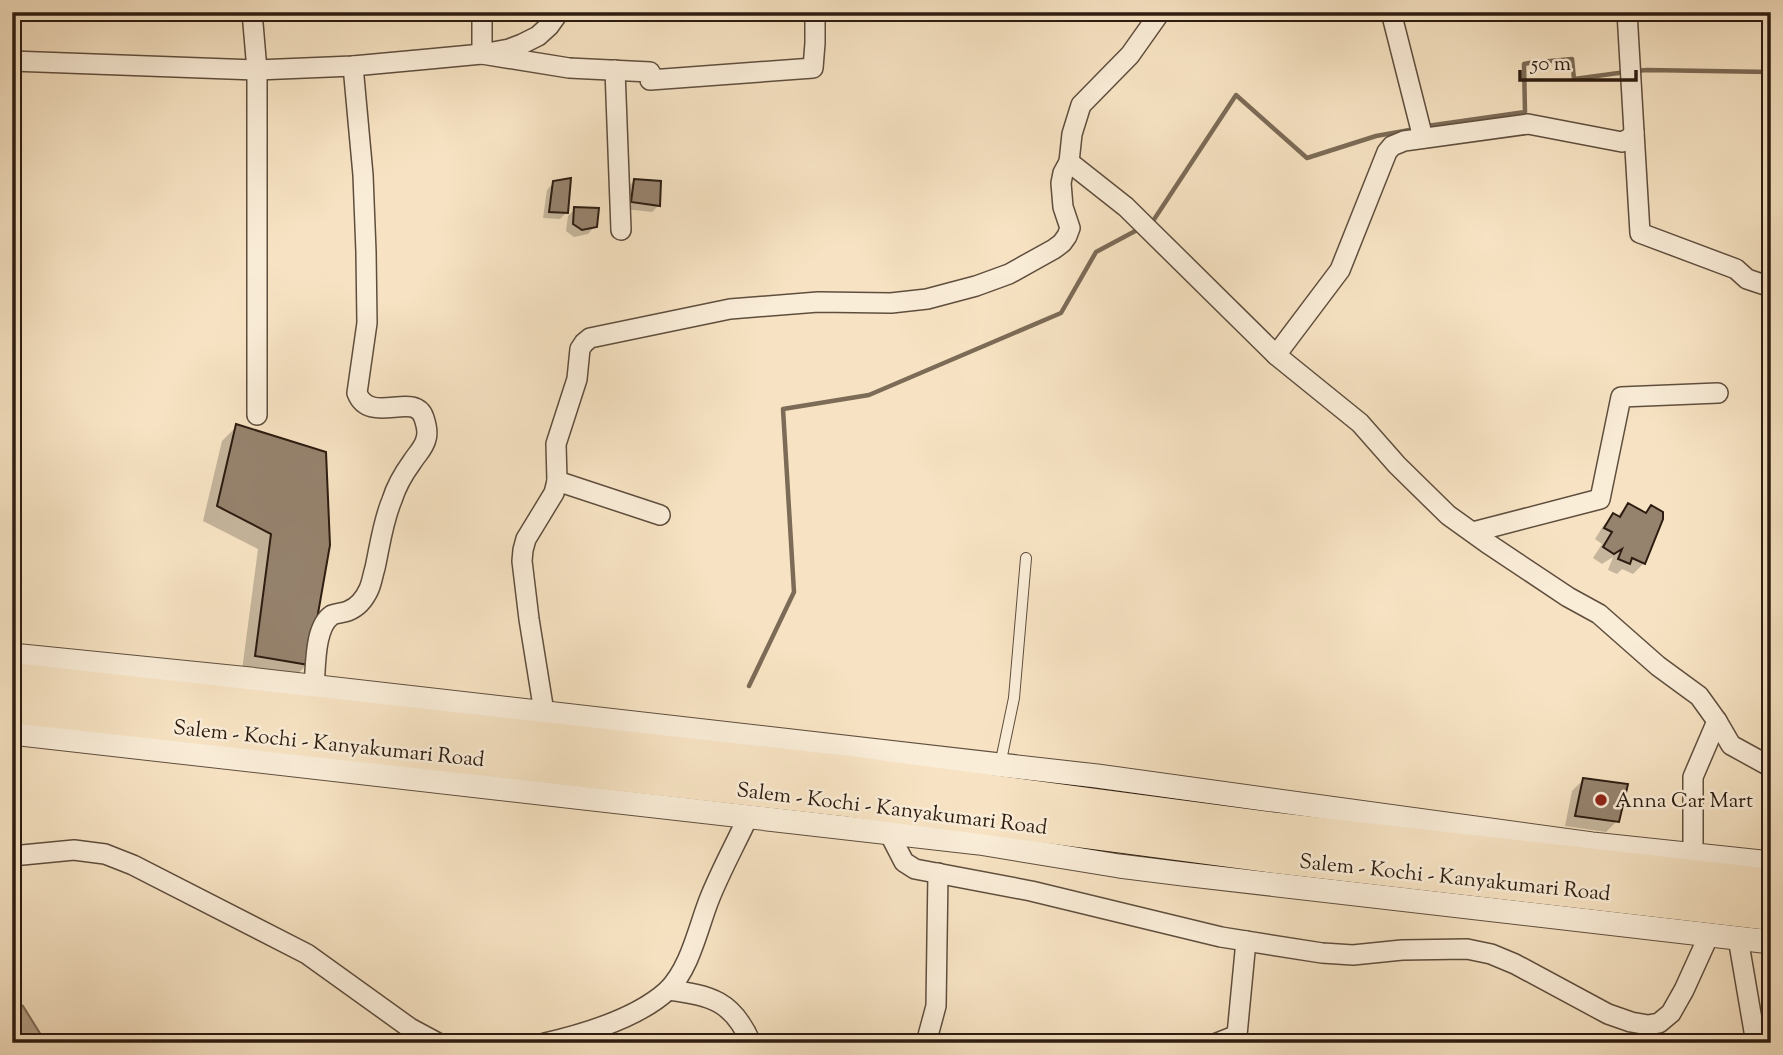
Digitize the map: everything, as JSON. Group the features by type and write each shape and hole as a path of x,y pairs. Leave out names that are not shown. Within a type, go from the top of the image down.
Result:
{"highway":[{"name":"Salem - Kochi - Kanyakumari Road","path":"12,679 848,772 1270,828 1771,885"},
{"name":"Salem - Kochi - Kanyakumari Road","path":"12,707 844,800 1267,856 1771,914"}],"street":[{"path":"252,12 257,70 257,415"},
{"path":"482,12 482,54"},
{"path":"12,61 257,70 353,66 509,49 538,36 559,12"},
{"path":"482,54 569,68 650,72 650,80 813,68 816,43 814,12"},
{"path":"544,712 529,619 523,550 526,539 554,493 557,481 556,444 577,379 580,349 584,343 590,338 730,309 818,302 891,303 927,299 1009,274 1054,249 1068,236 1070,228 1060,192 1081,105 1130,55 1157,12"},
{"path":"1391,12 1423,138"},
{"path":"1627,12 1640,233 1736,269 1747,279 1771,287"},
{"path":"314,686 318,641 325,622 334,614 349,611 360,604 370,587 392,499 427,437 426,421 416,408 367,407 360,401 357,393 367,323 367,299 363,175 353,66"},
{"path":"615,70 621,230"},
{"path":"1276,355 1340,270 1388,150 1399,142 1528,124 1624,142 1634,132"},
{"path":"1069,162 1126,207 1276,355 1360,423 1398,466 1448,515 1568,597 1599,614 1658,666 1699,696 1731,745 1771,767"},
{"path":"1473,532 1600,499 1621,397 1718,393"},
{"path":"557,481 660,515"},
{"path":"12,655 314,686 1110,778 1592,844 1771,863"},
{"path":"1693,854 1693,777 1717,721"},
{"path":"12,733 979,843 1119,866 1771,942"},
{"path":"545,1043 573,1037 612,1023 649,1004 668,989 692,952 710,898 748,817"},
{"path":"889,833 904,862 915,869 1031,891 1222,937 1322,953 1353,955 1402,950 1467,949 1491,954 1608,1014 1648,1025 1659,1023 1671,1013 1709,935"},
{"path":"12,856 74,850 105,854 133,865 307,954 410,1028 438,1043"},
{"path":"926,1043 936,1006 938,873"},
{"path":"1738,938 1756,1043"},
{"path":"1217,1043 1237,1035 1246,941"},
{"path":"668,989 695,993 715,1000 733,1012 744,1026 751,1043"}],"lane":[{"path":"1000,765 1014,698 1026,558"}],"shaded area":[{"path":"12,999 23,1006 46,1043 12,1043"}],"building":[{"path":"571,178 568,213 549,212 553,181"},
{"path":"634,179 661,181 660,206 631,202"},
{"path":"574,207 599,208 597,227 582,230 573,224"},
{"path":"236,424 326,452 330,545 309,665 255,656 271,534 217,506"},
{"path":"1628,503 1646,513 1651,505 1663,512 1663,519 1645,564 1632,558 1630,564 1618,559 1622,549 1614,554 1603,547 1612,532 1604,528 1613,513 1620,517"},
{"name":"Anna Car Mart","path":"1583,778 1628,784 1619,822 1575,816"}],"waterway":[{"path":"1427,126 1525,112 1524,64 1572,59 1574,79 1626,72"},
{"path":"1635,71 1771,72"},
{"path":"1150,223 1236,95 1307,158 1376,136 1415,129"},
{"path":"749,686 794,592 783,409 869,395 1061,313 1096,252 1139,229"}],"place":[{"name":"Anna Car Mart","path":"1601,800"}]}
